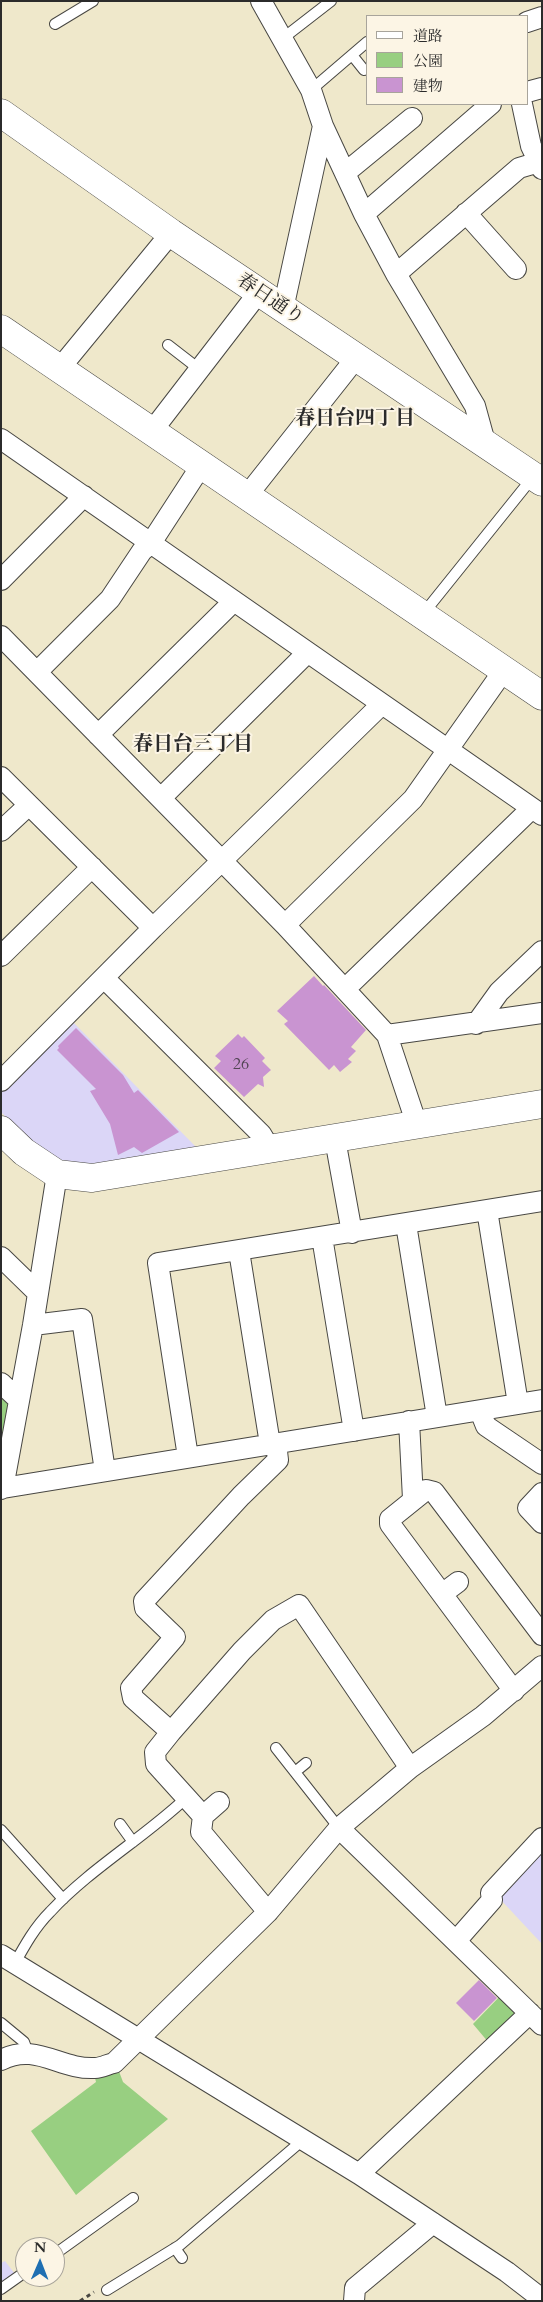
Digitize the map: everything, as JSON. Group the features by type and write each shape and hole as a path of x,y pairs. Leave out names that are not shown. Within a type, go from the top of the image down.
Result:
{"street":[{"path":"261,1 311,90 323,126 364,214 396,274 475,406 486,446"},
{"path":"528,22 542,17"},
{"path":"528,92 542,88"},
{"path":"364,214 490,105"},
{"path":"396,274 519,168 540,164 531,146 522,105"},
{"name":"春日通り","path":"1,113 171,233 486,446 538,479"},
{"path":"345,173 412,118"},
{"path":"283,309 323,126"},
{"path":"466,213 516,269"},
{"path":"60,368 171,233"},
{"path":"152,432 259,292"},
{"path":"1,329 542,696"},
{"path":"246,497 356,358"},
{"path":"1,439 537,811 346,989"},
{"path":"37,672 110,599 142,551 151,543 201,466"},
{"path":"1,580 84,496"},
{"path":"98,735 234,601"},
{"path":"1,636 285,925 388,1036 417,1125"},
{"path":"161,798 307,653"},
{"path":"285,925 413,799 504,670"},
{"path":"1,1081 153,928 382,704"},
{"path":"1,777 153,928"},
{"path":"1,831 29,806"},
{"path":"1,956 92,867"},
{"path":"476,1024 499,992 542,951"},
{"path":"104,978 261,1134 270,1149"},
{"path":"388,1036 542,1013"},
{"path":"1,1130 24,1152 57,1174 92,1178 542,1104"},
{"path":"335,1139 352,1233"},
{"path":"57,1174 33,1325 2,1488 542,1400"},
{"path":"188,1457 158,1263 542,1201"},
{"path":"487,1210 518,1404"},
{"path":"406,1224 437,1417"},
{"path":"322,1237 354,1430"},
{"path":"171,1732 133,1698 131,1688 175,1637 145,1608 144,1601 184,1564 278,1460 273,1443 239,1251"},
{"path":"1,1257 37,1292"},
{"path":"33,1325 82,1319 105,1471"},
{"path":"1,1383 18,1400"},
{"path":"480,1411 486,1426 542,1464"},
{"path":"408,1421 413,1499"},
{"path":"514,1691 450,1588 390,1524 390,1519 426,1490 434,1492 542,1635"},
{"path":"542,1493 528,1508 542,1523"},
{"path":"203,1816 185,1799 156,1764 155,1752 171,1732 247,1654 273,1620 302,1600 410,1768"},
{"path":"1,2060 12,2054 28,2052 79,2066 96,2068 114,2063 268,1912 339,1828 410,1768 483,1716 542,1666"},
{"path":"220,1802 203,1816 201,1832 268,1912"},
{"path":"339,1828 536,2019 359,2174"},
{"path":"456,1941 492,1900 491,1893 542,1838"},
{"path":"8,1959 86,1999 139,2040 359,2174 507,2272 542,2299"},
{"path":"354,2301 355,2288 434,2224"}],"lane":[{"path":"55,24 93,1"},
{"path":"282,40 332,1"},
{"path":"311,90 366,43"},
{"path":"352,55 364,70"},
{"path":"168,345 199,369"},
{"path":"422,615 538,479"},
{"path":"276,1748 339,1828"},
{"path":"295,1772 306,1763"},
{"path":"8,1959 29,1939 48,1914 63,1899 105,1862 116,1857 185,1799"},
{"path":"120,1824 133,1842"},
{"path":"1,1830 63,1899"},
{"path":"1,2023 24,2042 28,2052"},
{"path":"107,2290 174,2248 304,2139"},
{"path":"65,2247 133,2198"},
{"path":"174,2248 182,2258"},
{"path":"1,2289 15,2279"}],"shaded area":[{"path":"72,1021 196,1147 101,1164 69,1162 55,1158 33,1144 1,1112 1,1089"},
{"path":"542,1844 542,1944 500,1899 500,1887"},
{"path":"5,2261 15,2274 1,2283 1,2263"}],"green space":[{"path":"1,1393 11,1401 1,1453"},
{"path":"503,1993 518,2017 489,2043 473,2024"},
{"path":"117,2066 123,2082 168,2119 76,2195 31,2131 96,2082 94,2074"}],"building":[{"path":"314,976 366,1030 351,1047 356,1051 348,1059 352,1062 340,1072 334,1065 329,1070 284,1024 288,1021 277,1011"},
{"path":"76,1028 123,1075 134,1093 138,1090 179,1132 142,1153 134,1147 118,1155 110,1124 90,1091 96,1089 57,1050 58,1046"},
{"path":"238,1034 242,1038 244,1036 265,1058 262,1061 271,1070 263,1077 264,1087 258,1084 244,1097 214,1068 221,1061 215,1056"},
{"path":"479,1980 497,1998 474,2021 456,2003"}],"district":[{"name":"春日台四丁目","path":"355,419"},
{"name":"春日台三丁目","path":"193,745"}]}
